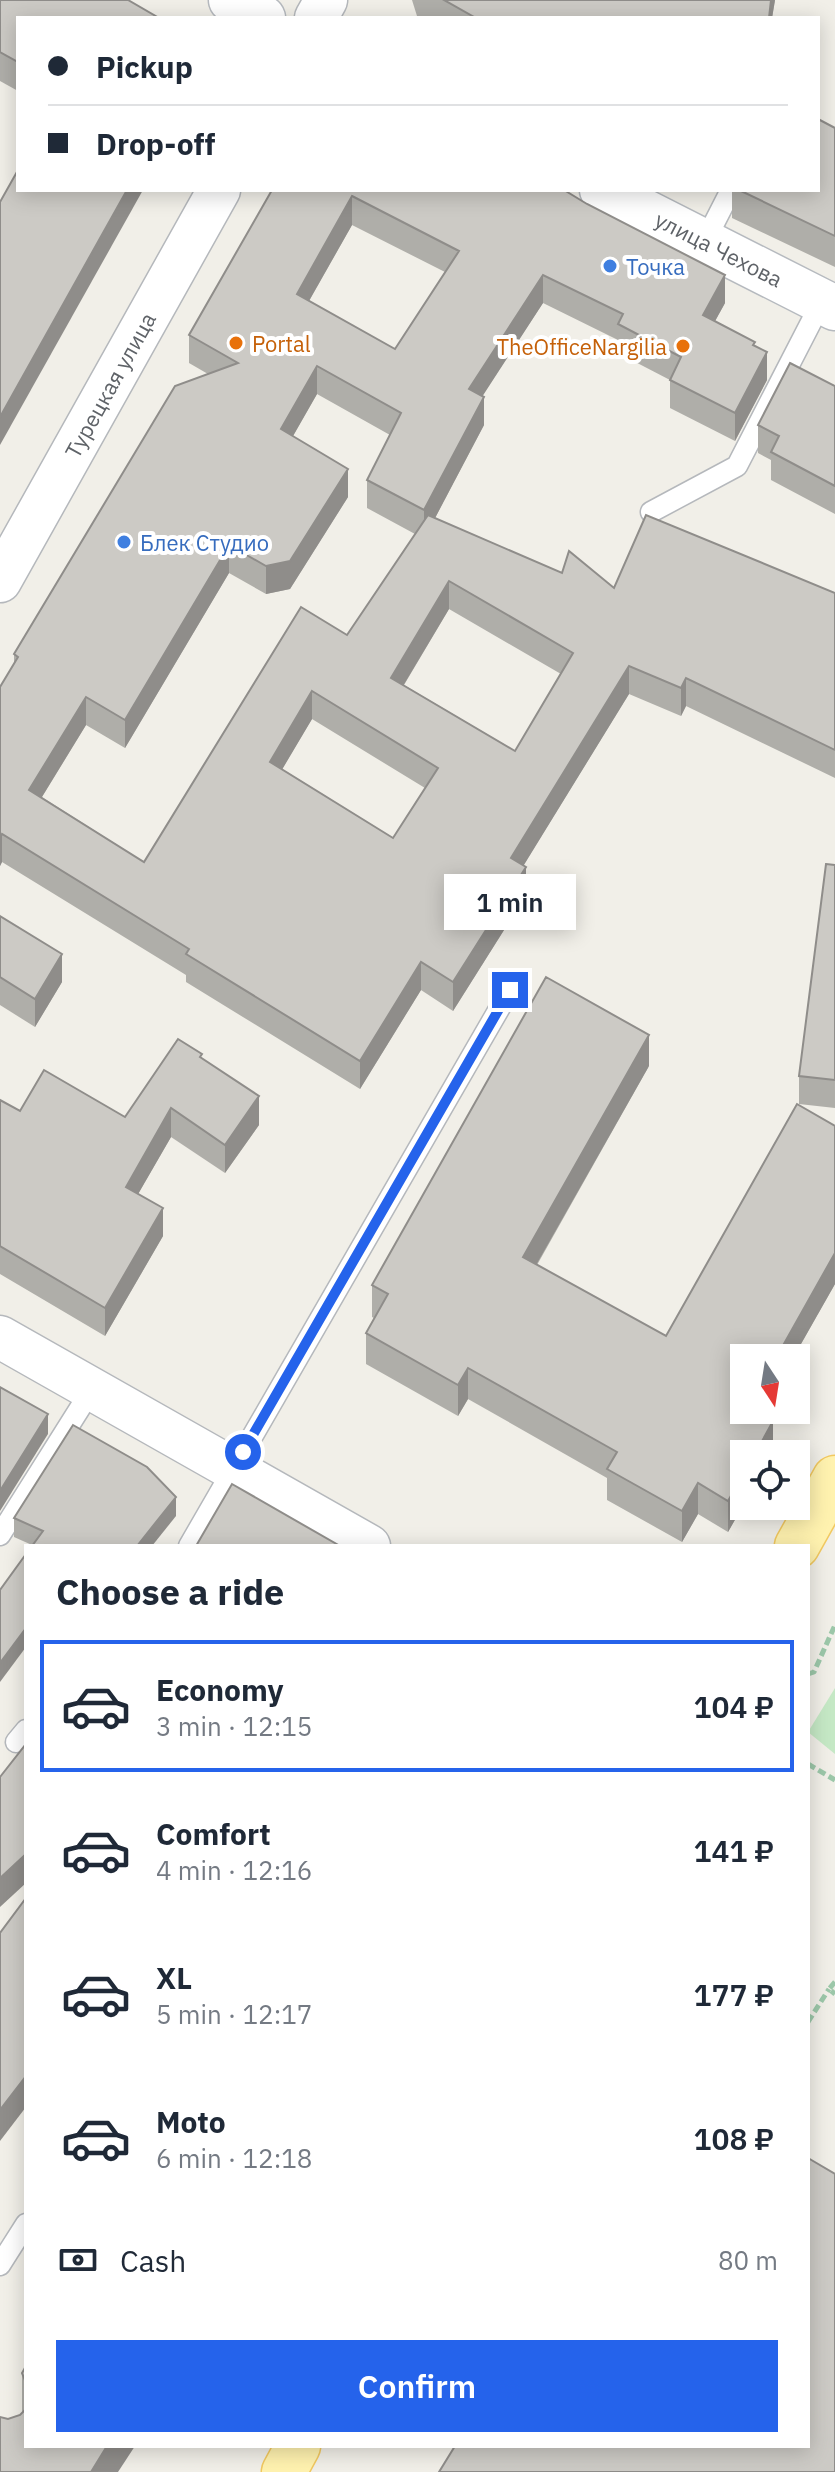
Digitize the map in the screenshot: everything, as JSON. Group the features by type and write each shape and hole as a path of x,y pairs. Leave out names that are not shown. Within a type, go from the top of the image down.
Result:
{"main road":[{"path":"231,0 259,16"},
{"name":"улица Чехова","path":"606,192 828,305"},
{"path":"798,1544 835,1478"},
{"path":"284,2472 297,2448"}],"street":[{"name":"Турецкая улица","path":"0,581 218,192"},
{"path":"0,1337 365,1544"}],"lane":[{"path":"705,241 730,192"},
{"path":"651,512 737,466 828,305"},
{"path":"190,1544 510,990"},
{"path":"0,1535 92,1389"},
{"path":"0,2265 24,2227"}],"path":[{"path":"810,1673 814,1672 835,1625"},
{"path":"810,1765 835,1780"},
{"path":"810,2019 835,1982"},
{"path":"829,1989 835,1994"}],"green space":[{"path":"835,1688 835,1754 810,1734"}],"building":[{"path":"0,0 128,0 156,16 16,16 16,61 0,52"},
{"path":"444,0 771,0 769,16 472,16"},
{"path":"820,120 835,128 835,236 743,192 820,192"},
{"path":"16,174 16,192 126,192 0,417 0,202"},
{"path":"271,192 567,192 725,275 703,315 755,342 753,345 767,352 735,413 670,380 681,357 618,324 623,314 543,275 469,389 484,397 424,510 367,480 401,413 317,366 281,429 348,469 290,561 266,566 229,545 125,720 86,697 29,790 144,862 301,607 347,635 428,515 562,573 569,551 614,588 646,515 835,593 835,750 686,678 681,688 629,666 511,858 526,867 453,982 421,962 360,1061 186,954 189,949 2,834 0,838 0,687 18,657 14,654 175,386 238,363 189,335","holes":["352,196 459,251 395,349 297,294","449,581 573,653 515,751 391,678","312,691 438,768 393,838 270,762"]},
{"path":"790,363 835,386 835,486 771,452 779,436 758,425"},
{"path":"826,864 835,865 835,1080 799,1076"},
{"path":"0,916 62,954 35,999 0,977"},
{"path":"546,977 649,1035 523,1257 666,1336 797,1104 835,1126 835,1253 784,1344 730,1344 730,1424 771,1424 763,1440 730,1440 728,1501 698,1483 682,1511 607,1469 617,1452 468,1368 458,1385 366,1333 388,1294 372,1285"},
{"path":"178,1039 259,1096 225,1145 171,1108 126,1187 163,1208 105,1308 0,1246 0,1100 20,1111 44,1070 125,1117"},
{"path":"0,1387 48,1414 0,1491"},
{"path":"73,1425 147,1467 176,1497 139,1544 33,1544 43,1531 14,1518"},
{"path":"232,1484 337,1544 197,1544"},
{"path":"24,1557 24,1631 0,1663 0,1590"},
{"path":"24,1747 24,1856 0,1878 0,1777"},
{"path":"24,1901 24,2079 0,2110 0,1933"},
{"path":"810,2159 835,2174 835,2472 439,2472 454,2448 810,2448"},
{"path":"24,2411 24,2448 106,2448 91,2472 0,2472 0,2417 8,2419"}],"place":[{"name":"Точка","path":"610,266"},
{"name":"Portal","path":"236,343"},
{"name":"TheOfficeNargilia","path":"683,346"},
{"name":"Блек Студио","path":"124,542"}],"route":[{"path":"243,1452 510,990"}]}
